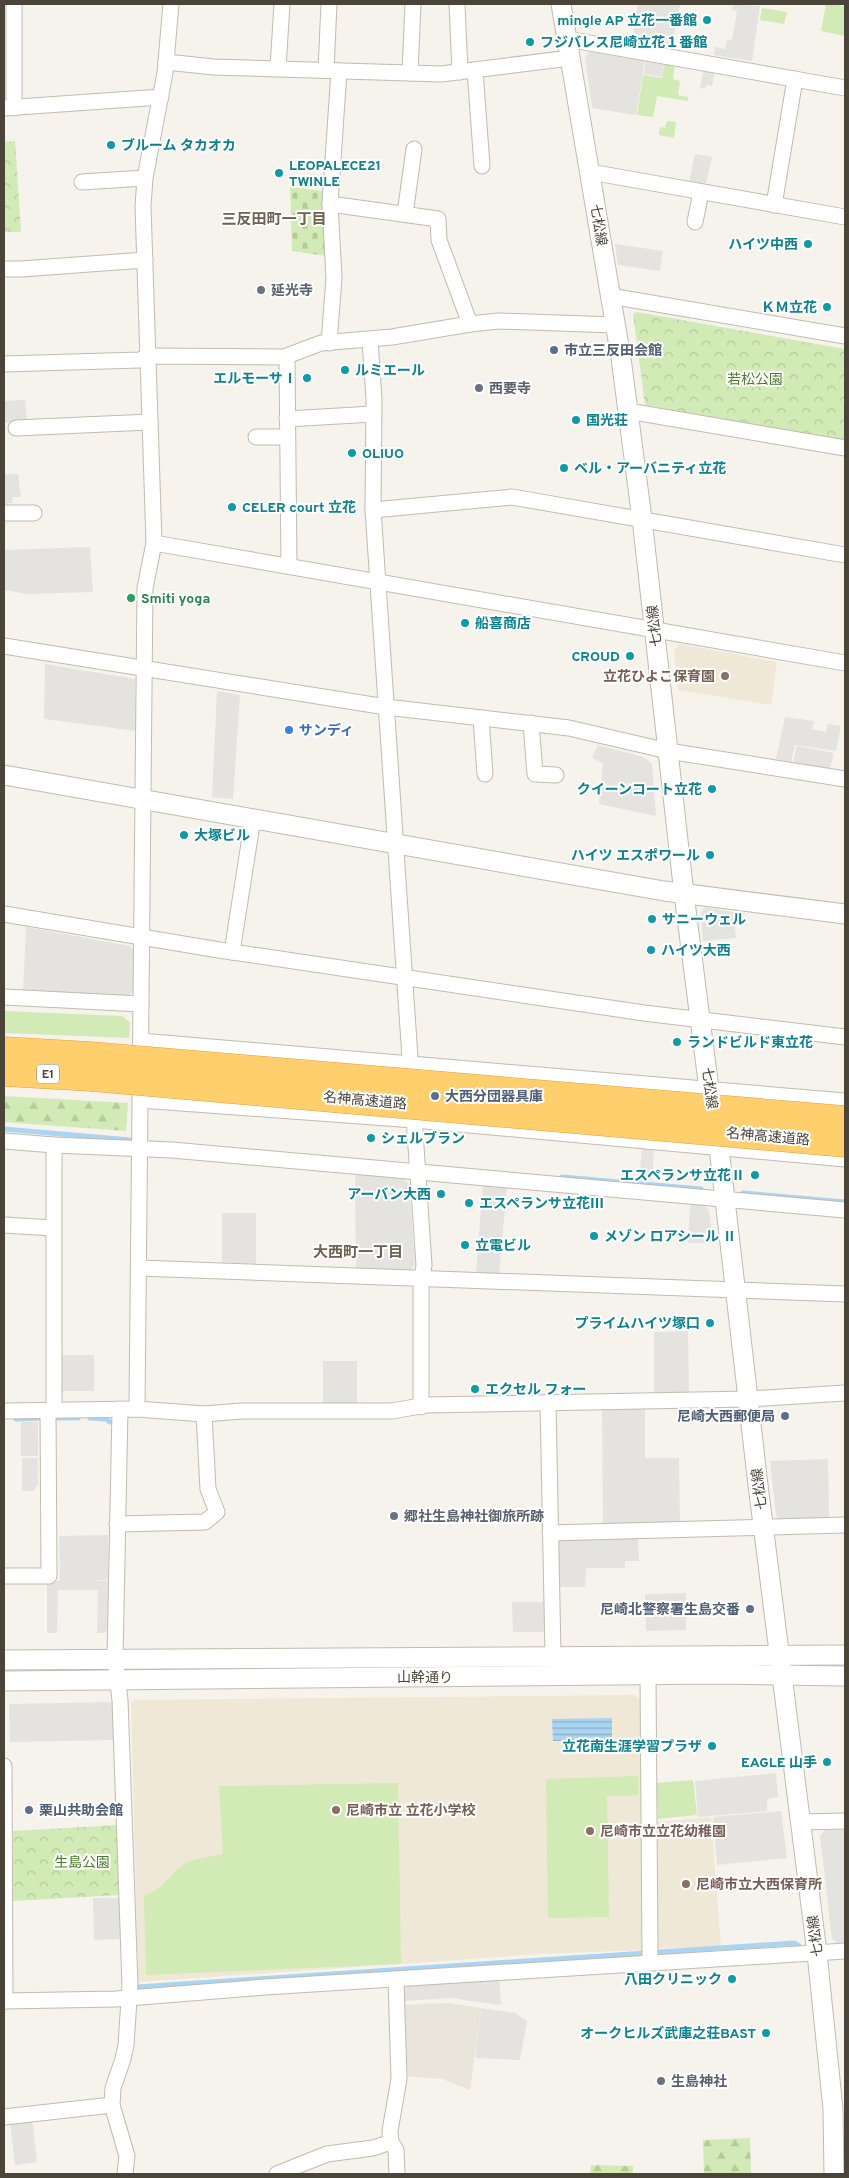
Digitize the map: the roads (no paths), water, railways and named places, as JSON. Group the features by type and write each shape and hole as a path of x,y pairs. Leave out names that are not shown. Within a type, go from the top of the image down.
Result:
{"highway":[{"name":"名神高速道路","path":"4,1051 91,1067 845,1143"},
{"name":"名神高速道路","path":"4,1072 91,1067 845,1120"}],"street":[{"path":"14,4 9,108 161,97"},
{"path":"137,1408 145,588 154,543 147,356 145,178 161,97 171,4"},
{"path":"278,68 282,4"},
{"path":"329,4 333,70 330,204 334,278 330,343"},
{"path":"410,73 413,4"},
{"path":"457,4 482,166"},
{"name":"七松線","path":"561,4 615,325 642,520 684,894 709,1089 719,1148 724,1200 737,1290 763,1527 817,1953 839,2108 834,2174"},
{"path":"567,39 845,88"},
{"path":"166,62 214,67 410,73 468,71 570,58"},
{"path":"774,204 795,79"},
{"path":"405,214 414,149"},
{"path":"590,172 845,217"},
{"path":"82,182 145,178"},
{"path":"695,222 701,192"},
{"path":"330,204 438,219 439,240 470,324"},
{"path":"4,269 145,260"},
{"path":"610,296 845,336"},
{"path":"4,364 140,360 147,356 287,357 321,343 370,340 470,324 498,322 615,325"},
{"path":"370,340 373,414 372,510 424,1265 422,1277 421,1407"},
{"path":"287,357 289,566"},
{"path":"628,412 845,448"},
{"path":"287,418 373,414"},
{"path":"16,428 150,422"},
{"path":"256,437 287,438"},
{"path":"372,510 512,497 845,555"},
{"path":"4,513 34,512"},
{"path":"154,543 845,663"},
{"path":"4,646 386,707 587,731 668,751 845,779"},
{"path":"481,718 485,774"},
{"path":"531,723 535,774 556,774"},
{"path":"4,775 684,894 845,914"},
{"path":"232,952 253,818"},
{"path":"4,914 232,952 700,1020 845,1037"},
{"path":"4,996 141,1004"},
{"path":"141,1041 845,1101"},
{"path":"140,1100 414,1120 845,1159"},
{"path":"4,1141 417,1172 845,1210"},
{"path":"4,1576 49,1576 54,1145"},
{"path":"4,1225 53,1228"},
{"path":"139,1268 845,1294"},
{"path":"4,1411 137,1408 204,1414 242,1411 392,1411 426,1405 749,1399 845,1393"},
{"path":"548,1402 553,1655"},
{"path":"120,1409 115,1659 118,1680 130,1985 126,2045 112,2088 112,2105 127,2156 125,2174"},
{"path":"117,1524 205,1522 218,1512 208,1489 204,1414"},
{"path":"550,1533 845,1525"},
{"name":"山幹通り","path":"4,1660 553,1655 845,1655"},
{"path":"648,1675 650,1953"},
{"name":"山幹通り","path":"4,1681 648,1675 845,1676"},
{"path":"4,1766 5,2001 128,1998 845,1951"},
{"path":"801,1822 845,1821"},
{"path":"396,1980 400,2080 392,2119 391,2142 396,2150 397,2174"},
{"path":"4,2117 96,2109 112,2105"},
{"path":"277,2174 327,2154 373,2148 391,2142"}],"water":[{"path":"612,1718 612,1740 553,1741 552,1719"}],"waterway":[{"path":"4,1129 130,1140"},
{"path":"562,1177 701,1189"},
{"path":"743,1193 845,1202"},
{"path":"16,1419 41,1418"},
{"path":"58,1418 78,1418"},
{"path":"90,1418 106,1419 110,1422"},
{"path":"138,1987 794,1943 799,1946"}],"place":[{"name":"mingle AP 立花一番館","path":"707,20"},
{"name":"フジバレス尼崎立花１番館","path":"530,42"},
{"name":"ブルーム タカオカ","path":"111,145"},
{"name":"LEOPALECE21 TWINLE","path":"279,173"},
{"name":"ハイツ中西","path":"808,244"},
{"name":"延光寺","path":"261,290"},
{"name":"ＫＭ立花","path":"827,307"},
{"name":"市立三反田会館","path":"554,350"},
{"name":"ルミエール","path":"345,370"},
{"name":"エルモーサⅠ","path":"307,378"},
{"name":"西要寺","path":"479,388"},
{"name":"国光荘","path":"576,420"},
{"name":"OLIUO","path":"352,453"},
{"name":"ベル・アーバニティ立花","path":"564,468"},
{"name":"CELER court 立花","path":"232,507"},
{"name":"Smiti yoga","path":"131,598"},
{"name":"船喜商店","path":"465,623"},
{"name":"CROUD","path":"630,656"},
{"name":"立花ひよこ保育園","path":"725,676"},
{"name":"サンディ","path":"289,730"},
{"name":"クイーンコート立花","path":"712,789"},
{"name":"大塚ビル","path":"184,835"},
{"name":"ハイツ エスポワール","path":"710,855"},
{"name":"サニーウェル","path":"652,919"},
{"name":"ハイツ大西","path":"651,950"},
{"name":"ランドビルド東立花","path":"677,1042"},
{"name":"大西分団器具庫","path":"435,1096"},
{"name":"シェルブラン","path":"371,1138"},
{"name":"エスペランサ立花Ⅱ","path":"755,1175"},
{"name":"アーバン大西","path":"441,1194"},
{"name":"エスペランサ立花Ⅲ","path":"469,1203"},
{"name":"メゾン ロアシール Ⅱ","path":"594,1236"},
{"name":"立電ビル","path":"465,1245"},
{"name":"プライムハイツ塚口","path":"710,1323"},
{"name":"エクセル フォー","path":"475,1389"},
{"name":"尼崎大西郵便局","path":"785,1416"},
{"name":"郷社生島神社御旅所跡","path":"394,1516"},
{"name":"尼崎北警察署生島交番","path":"750,1609"},
{"name":"立花南生涯学習プラザ","path":"712,1746"},
{"name":"EAGLE 山手","path":"827,1762"},
{"name":"栗山共助会館","path":"29,1810"},
{"name":"尼崎市立 立花小学校","path":"336,1810"},
{"name":"尼崎市立立花幼稚園","path":"590,1831"},
{"name":"尼崎市立大西保育所","path":"686,1884"},
{"name":"八田クリニック","path":"732,1979"},
{"name":"オークヒルズ武庫之荘BAST","path":"766,2033"},
{"name":"生島神社","path":"661,2081"}],"district":[{"name":"三反田町一丁目","path":"274,219"},
{"name":"大西町一丁目","path":"358,1252"}],"park label":[{"name":"若松公園","path":"755,379"},
{"name":"生島公園","path":"82,1862"}]}
